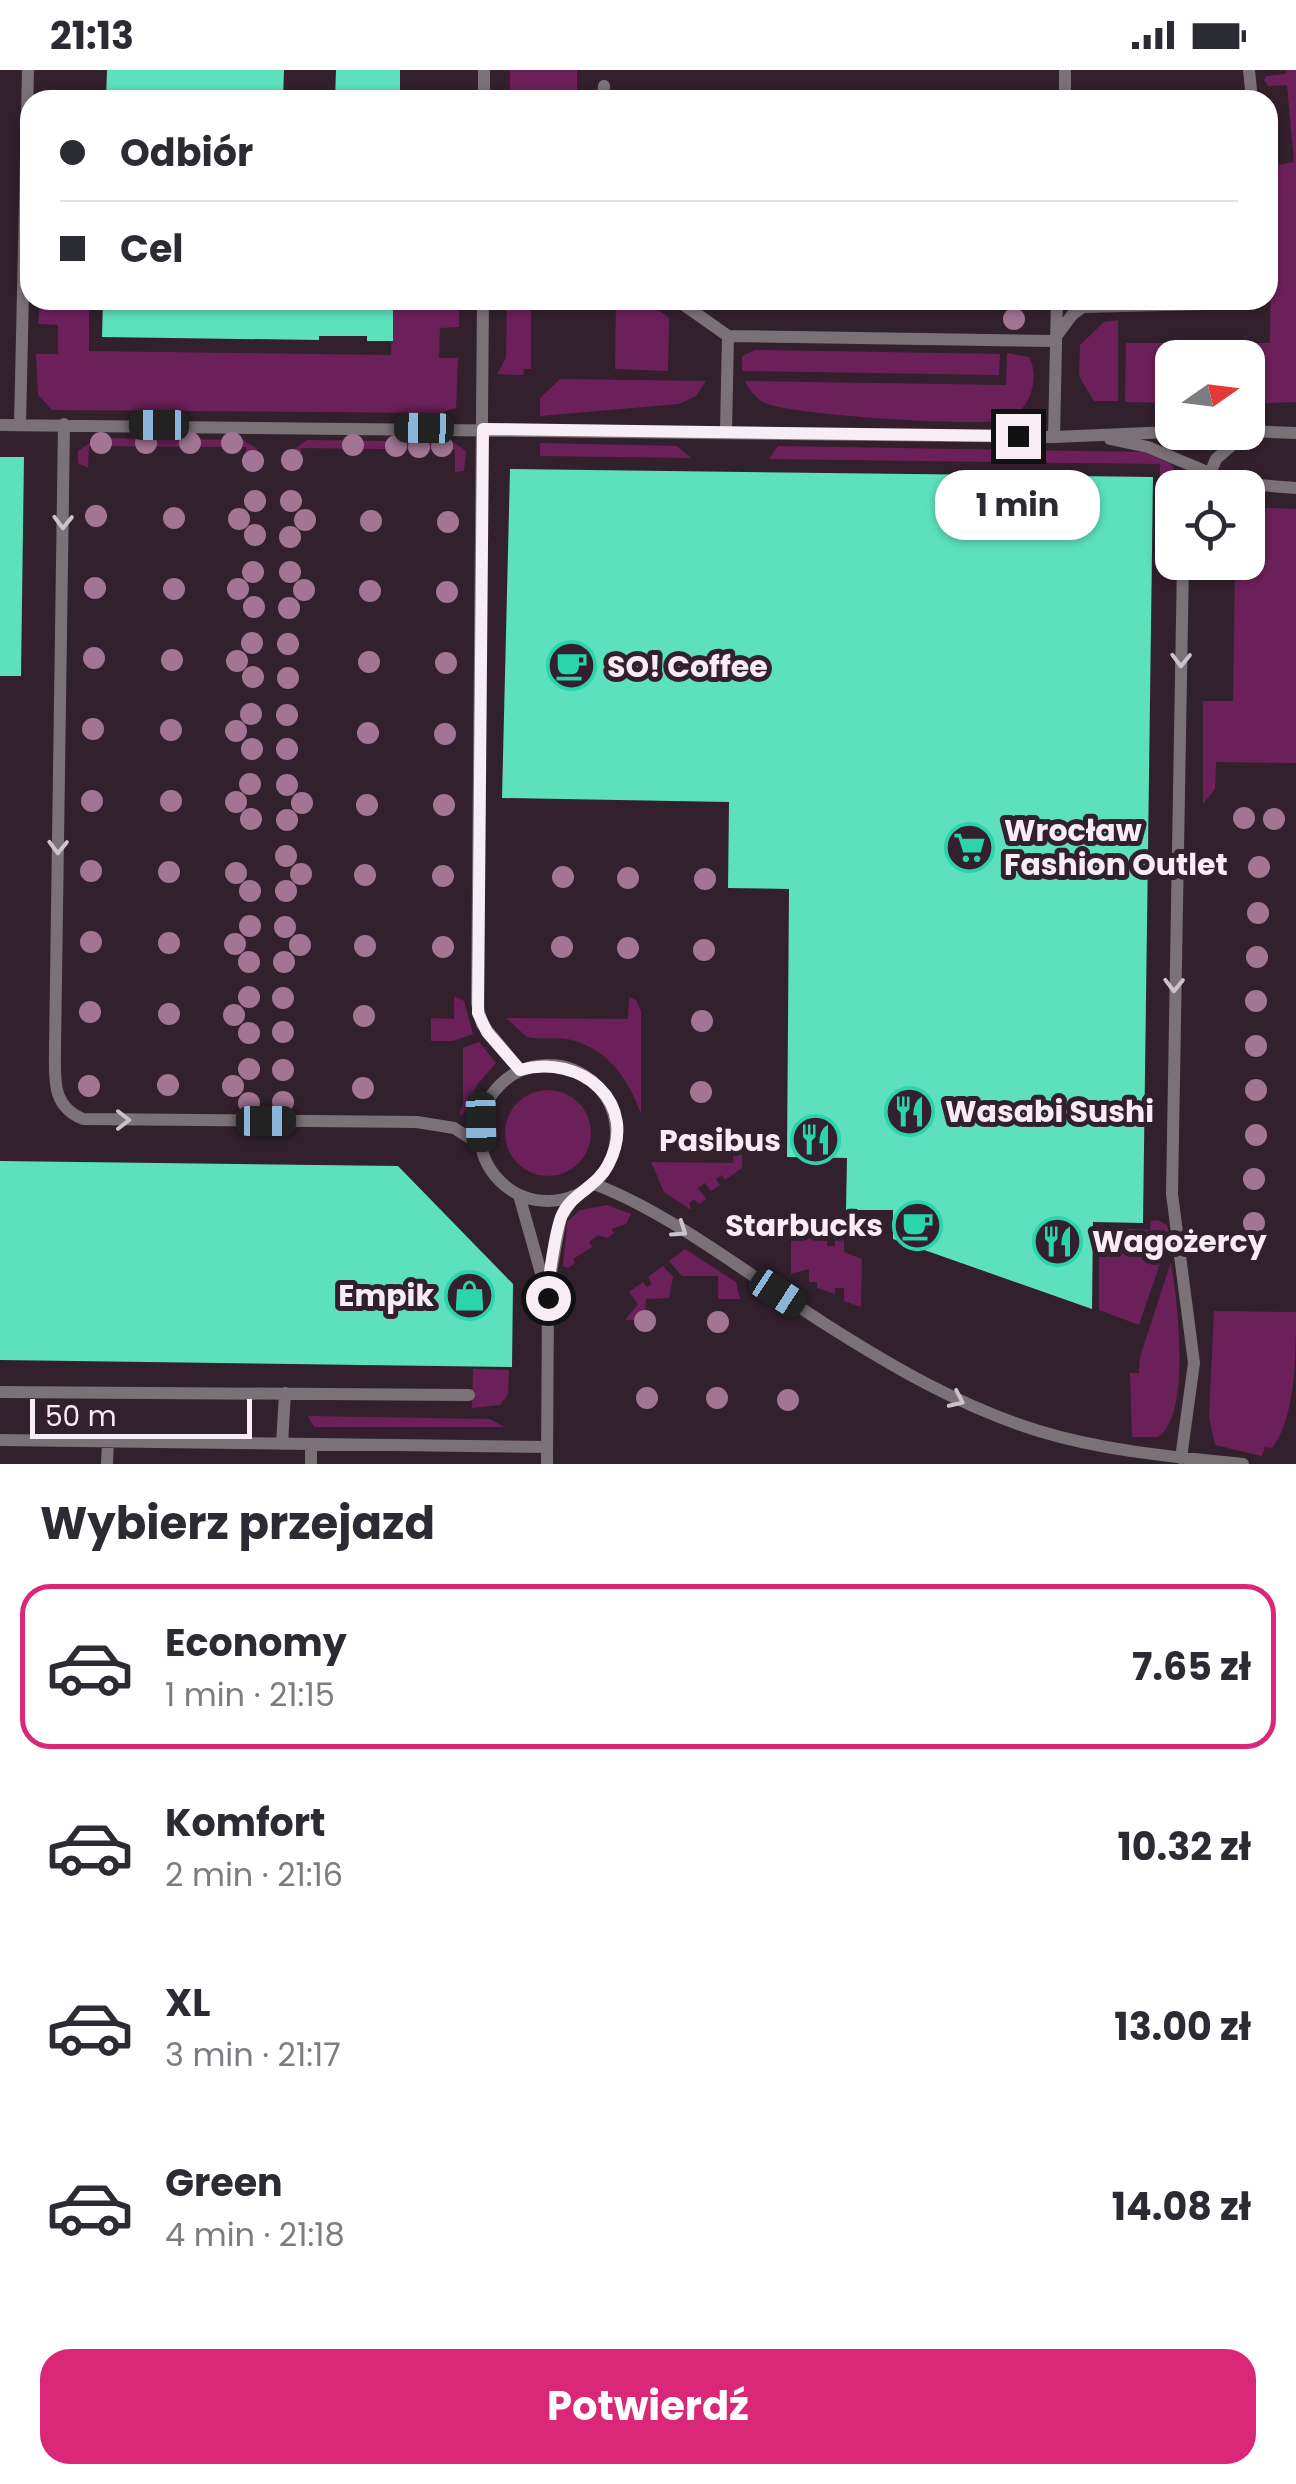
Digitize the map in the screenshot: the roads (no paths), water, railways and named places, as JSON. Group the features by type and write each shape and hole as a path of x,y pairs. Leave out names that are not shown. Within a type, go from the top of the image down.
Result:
{"lane":[{"path":"20,425 23,310"},
{"path":"483,310 476,1003 482,1024 520,1070"},
{"path":"691,310 728,336 1057,337"},
{"path":"1054,436 1058,310"},
{"path":"1057,337 1072,315 1081,310"},
{"path":"726,432 728,336"},
{"path":"0,424 1097,437 1155,433"},
{"path":"64,424 56,1031 56,1091 60,1101 83,1119 417,1122 454,1128 482,1145"},
{"path":"1265,432 1296,433"},
{"path":"1097,437 1148,446 1187,470"},
{"path":"1210,470 1227,450"},
{"path":"1265,486 1296,488"},
{"path":"1181,1458 1194,1363 1172,1194 1184,580"},
{"path":"558,1065 577,1070 606,1095 617,1132 607,1169 594,1184 575,1196 547,1202 519,1194 494,1174 482,1145 481,1122 488,1101 502,1083 520,1070 558,1065"},
{"path":"594,1184 644,1207 826,1325 972,1407 1044,1433 1181,1458 1242,1464"},
{"path":"519,1194 535,1260 547,1290"},
{"path":"547,1464 547,1290 561,1217 575,1196"},
{"path":"0,1392 469,1395"},
{"path":"282,1444 285,1393"},
{"path":"0,1440 547,1447"},
{"path":"107,1464 108,1441"},
{"path":"311,1445 312,1464"}],"place":[{"name":"SO! Coffee","path":"572,666"},
{"name":"Wrocław Fashion Outlet","path":"969,847"},
{"name":"Wasabi Sushi","path":"910,1111"},
{"name":"Pasibus","path":"816,1140"},
{"name":"Starbucks","path":"918,1225"},
{"name":"Wagożercy","path":"1057,1241"},
{"name":"Empik","path":"469,1295"}]}
